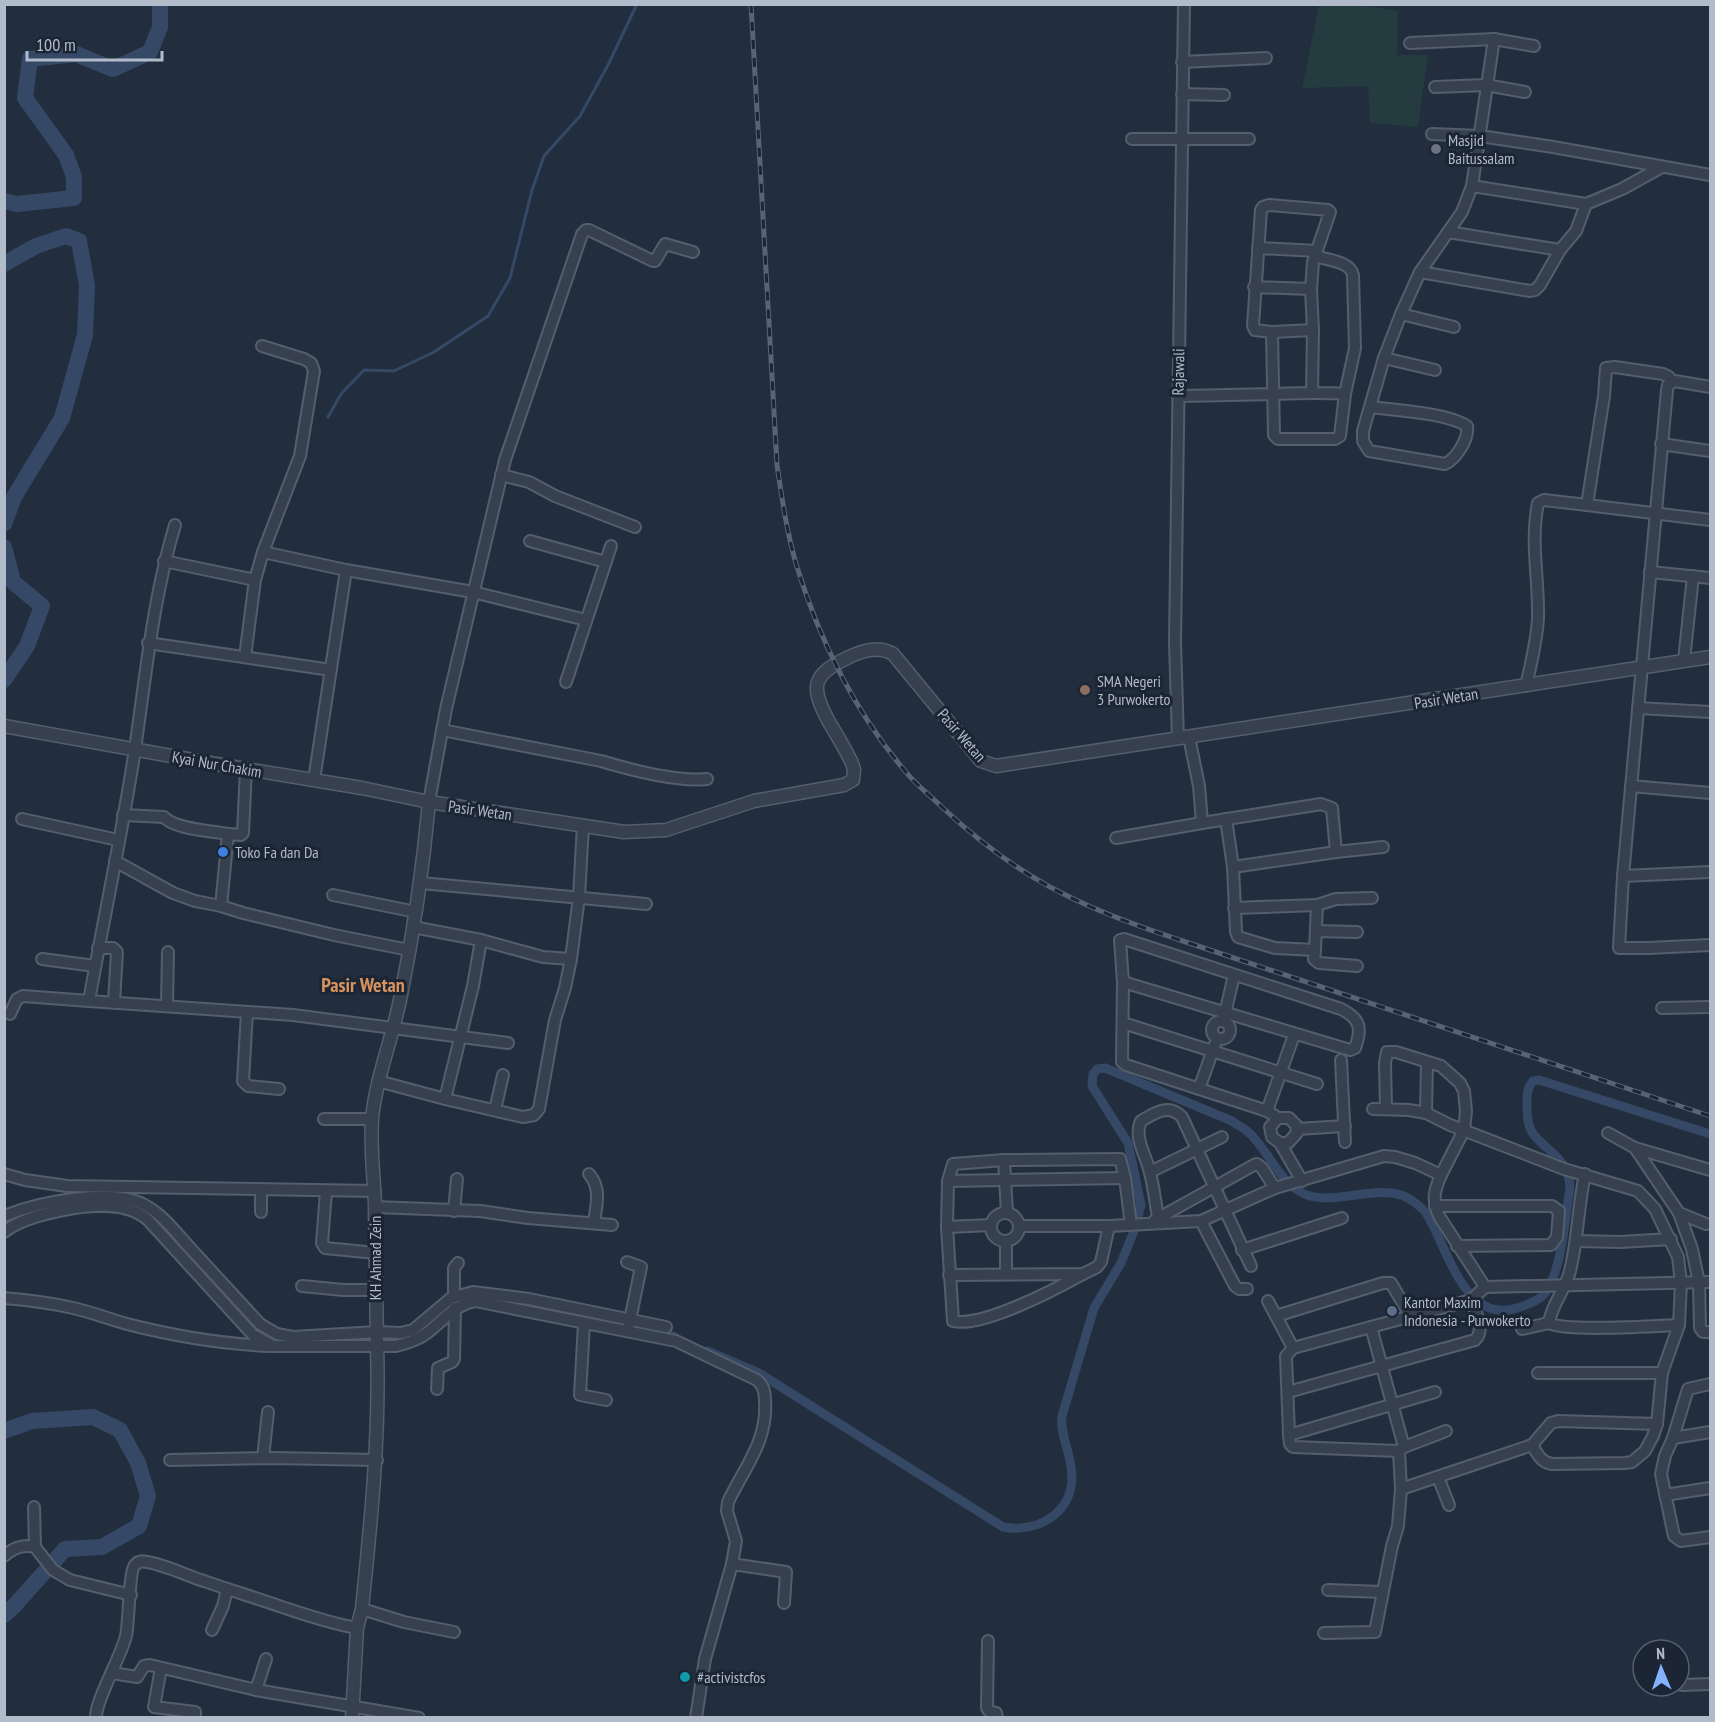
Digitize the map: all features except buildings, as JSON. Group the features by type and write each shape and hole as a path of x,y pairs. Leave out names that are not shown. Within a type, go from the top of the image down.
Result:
{"street":[{"name":"Rajawali","path":"1184,4 1175,642 1183,738 1199,786 1202,823"},
{"path":"1410,43 1494,39 1534,46"},
{"path":"1371,406 1460,422 1467,426 1468,435 1454,457 1445,464 1369,452 1363,441 1363,431 1384,358 1401,314 1420,272 1462,212 1472,186 1494,39"},
{"path":"1182,62 1266,58"},
{"path":"1435,87 1486,85 1526,92"},
{"path":"1182,94 1224,95"},
{"path":"1432,134 1480,136 1710,175"},
{"path":"1132,139 1249,139"},
{"path":"1472,186 1586,204 1622,189 1660,168"},
{"path":"1420,272 1535,290 1560,250 1576,231 1586,204"},
{"path":"1312,393 1313,330 1311,289 1316,254 1330,214 1329,211 1265,206 1261,210 1253,328 1257,331 1272,332 1313,330"},
{"path":"429,802 442,730 501,475 551,322 584,231 589,230 653,261 665,244 693,252"},
{"path":"1448,232 1560,250"},
{"path":"1258,248 1316,254 1352,269 1355,348 1338,438 1282,440 1276,438 1273,430 1272,332"},
{"path":"1254,287 1311,289"},
{"path":"1401,314 1454,327"},
{"path":"245,657 255,580 263,552 300,456 314,371 311,363 262,346"},
{"path":"1384,358 1435,370"},
{"path":"1587,505 1604,396 1606,368 1615,367 1663,374 1669,377 1671,382"},
{"path":"1671,382 1710,387"},
{"path":"1671,382 1667,390 1661,444 1657,513 1630,786 1619,948 1710,945"},
{"path":"1178,396 1346,394"},
{"path":"1661,444 1710,452"},
{"path":"501,475 529,482 555,496 635,527"},
{"path":"1526,686 1538,619 1537,578 1533,552 1538,502 1544,500 1710,520"},
{"path":"89,1001 135,750 148,643 164,561 175,525"},
{"path":"530,542 606,562"},
{"path":"566,682 611,546"},
{"path":"263,552 345,570 473,592 586,620"},
{"path":"164,561 255,580"},
{"path":"314,780 345,570"},
{"path":"1650,572 1710,578"},
{"path":"1684,660 1693,576"},
{"path":"148,643 331,670"},
{"name":"Pasir Wetan","path":"429,802 624,832 666,830 754,801 844,785 854,778 852,763 818,701 816,690 818,681 828,669 849,657 873,649 887,650 894,654 981,761 991,766 1710,657"},
{"path":"1638,708 1710,712"},
{"name":"Kyai Nur Chakim","path":"4,726 362,788 429,802"},
{"path":"442,730 624,768 694,780 707,779"},
{"path":"123,815 164,817 169,822 182,826 240,836 243,833 246,769"},
{"path":"1630,786 1710,793"},
{"name":"KH Ahmad Zein","path":"353,1712 357,1628 362,1609 377,1460 376,1253 372,1119 378,1081 394,1029 416,912 429,802"},
{"path":"1116,838 1327,804 1332,808 1336,852"},
{"path":"22,819 118,840"},
{"path":"1226,819 1233,867 1234,908 1238,937 1275,948 1315,950"},
{"path":"378,1081 523,1117 534,1115 539,1109 555,1020 571,959 579,897 583,825"},
{"path":"221,906 228,834"},
{"path":"1233,867 1383,847"},
{"path":"115,861 173,893 195,901 334,935 409,950"},
{"path":"1623,876 1710,872"},
{"path":"421,883 646,903"},
{"path":"333,895 416,912"},
{"path":"1234,908 1317,905 1336,899 1372,898"},
{"path":"1317,905 1314,959 1319,963 1358,966"},
{"path":"413,927 481,940 543,957 571,959"},
{"path":"1316,930 1357,932"},
{"path":"1123,982 1224,1017 1350,1050 1354,1048 1359,1030 1354,1018 1341,1010 1121,939 1122,1062 1267,1111 1278,1118 1289,1118 1297,1129"},
{"path":"445,1099 473,986 481,940"},
{"path":"98,948 113,948 116,951 114,1002"},
{"path":"167,1006 168,952"},
{"path":"42,959 95,966"},
{"path":"1224,1017 1234,975"},
{"path":"10,1014 17,999 23,996 293,1016 508,1042"},
{"path":"1662,1008 1710,1007"},
{"path":"247,1012 243,1081 248,1086 279,1089"},
{"path":"1199,1089 1218,1039 1212,1034 1212,1027 1216,1021 1224,1017"},
{"path":"1123,1023 1317,1084"},
{"path":"1267,1111 1294,1035"},
{"path":"1288,1392 1475,1340 1480,1336 1477,1294 1457,1246 1445,1229 1435,1206 1434,1194 1464,1130 1466,1110 1464,1090 1460,1083 1441,1066 1396,1052 1387,1052 1385,1063 1386,1108"},
{"path":"1341,1060 1346,1142"},
{"path":"1426,1113 1427,1062"},
{"path":"495,1110 503,1075"},
{"path":"1373,1109 1386,1108 1426,1113 1564,1169 1649,1187 1679,1213 1706,1224"},
{"path":"1144,1223 1150,1172 1139,1138 1138,1125 1157,1112 1166,1109 1175,1111 1182,1117 1251,1266"},
{"path":"1278,1118 1273,1122 1270,1132 1275,1141 1288,1143 1297,1129"},
{"path":"324,1119 372,1119"},
{"path":"1297,1129 1345,1126"},
{"path":"1608,1134 1635,1148 1710,1170"},
{"path":"1150,1172 1222,1137"},
{"path":"1280,1143 1296,1183"},
{"path":"1635,1148 1655,1209 1671,1239 1689,1283 1700,1328 1703,1332 1710,1332"},
{"path":"1019,1226 1109,1226 1201,1221 1275,1188 1384,1156 1395,1156 1442,1175"},
{"path":"1109,1226 1101,1262 1097,1267 1041,1296 984,1318 955,1322 951,1319 947,1227 948,1181 952,1165 955,1163 1004,1160 1119,1159 1144,1223"},
{"path":"1004,1160 1007,1213"},
{"path":"1144,1223 1257,1164 1275,1188"},
{"path":"4,1174 59,1185 326,1192 375,1191"},
{"path":"589,1174 598,1189 594,1223"},
{"path":"1549,1323 1564,1285 1575,1241 1582,1174"},
{"path":"948,1181 1125,1178"},
{"path":"454,1211 457,1179"},
{"path":"59,1185 59,1205"},
{"path":"261,1189 261,1212"},
{"path":"326,1192 322,1243 325,1248 376,1253"},
{"path":"4,1216 59,1205 118,1198 140,1202 149,1207 173,1229 260,1324 270,1331 285,1336 345,1341"},
{"path":"93,1202 126,1208 148,1220 253,1335 273,1346"},
{"path":"4,1232 59,1205"},
{"path":"1435,1206 1552,1206 1559,1211 1557,1237 1551,1245 1457,1246"},
{"path":"375,1207 480,1211 612,1225"},
{"path":"1007,1213 1016,1218 1019,1226 1016,1235 1006,1241 996,1237 991,1225 995,1217 1007,1213"},
{"path":"1532,1445 1545,1463 1552,1464 1632,1462 1645,1451 1657,1424 1662,1374 1679,1325 1689,1283 1692,1249 1679,1213"},
{"path":"1242,1250 1342,1218"},
{"path":"1201,1221 1235,1286 1239,1289 1247,1288"},
{"path":"947,1227 991,1225"},
{"path":"1575,1241 1620,1242 1671,1239"},
{"path":"1006,1241 1006,1274"},
{"path":"627,1262 641,1267 629,1325"},
{"path":"454,1296 454,1268 458,1263"},
{"path":"949,1275 1083,1274"},
{"path":"1446,1431 1402,1449 1297,1449 1290,1444 1286,1356 1293,1348 1411,1317 1477,1294 1544,1286 1710,1282"},
{"path":"1276,1317 1383,1283 1391,1283 1411,1317"},
{"path":"302,1286 375,1290"},
{"path":"4,1298 39,1301 74,1308 126,1324 180,1336 242,1345 273,1346 377,1339 413,1330 454,1296 481,1292 529,1299 629,1325 676,1341 757,1380 763,1388 766,1410 764,1426 757,1449 728,1502 727,1511 736,1541 732,1564 705,1659 696,1718"},
{"path":"1268,1300 1293,1348"},
{"path":"377,1339 396,1346 415,1340 427,1333 454,1308 468,1302 482,1301 584,1323 666,1327"},
{"path":"437,1389 438,1368 454,1359 454,1308"},
{"path":"584,1323 580,1395 606,1400"},
{"path":"1522,1329 1549,1323 1554,1326 1578,1327 1679,1325"},
{"path":"1324,1633 1375,1632 1398,1526 1402,1449 1393,1406 1371,1327"},
{"path":"1538,1373 1662,1374"},
{"path":"1710,1383 1688,1389 1661,1474 1671,1531 1676,1539 1691,1540 1710,1537"},
{"path":"1289,1435 1435,1392"},
{"path":"263,1458 268,1412"},
{"path":"1401,1489 1532,1445 1551,1423 1558,1421 1657,1424"},
{"path":"1673,1438 1710,1432"},
{"path":"170,1461 263,1458 377,1460"},
{"path":"1438,1477 1449,1505"},
{"path":"1665,1495 1710,1488"},
{"path":"34,1507 39,1551 53,1570 79,1583 131,1595"},
{"path":"4,1556 21,1546 39,1551"},
{"path":"96,1718 98,1707 127,1634 131,1571 138,1562 145,1561 227,1590 357,1628"},
{"path":"732,1564 786,1572 784,1603"},
{"path":"212,1630 223,1606 227,1590"},
{"path":"1328,1590 1382,1592"},
{"path":"362,1609 405,1622 454,1632"},
{"path":"988,1641 987,1709 996,1713 998,1718"},
{"path":"256,1690 266,1659"},
{"path":"112,1673 137,1677 147,1665 353,1712 419,1718"},
{"path":"161,1668 154,1707 195,1712 195,1718"},
{"path":"1691,1685 1710,1684"}],"green space":[{"path":"1319,5 1360,5 1398,11 1397,55 1428,55 1418,127 1370,123 1368,86 1302,88"}],"waterway":[{"path":"4,201 17,204 74,198 74,177 66,155 25,98 30,59 76,54 113,69 150,52 160,27 160,4"},
{"path":"328,417 341,394 364,370 394,371 434,352 488,316 510,278 532,190 544,156 580,116 608,65 637,4"},
{"path":"4,264 36,246 66,236 79,241 87,285 85,335 62,418 14,497 4,524"},
{"path":"4,547 13,582 42,606 27,646 4,680"},
{"path":"707,1351 759,1373 1003,1527 1031,1526 1054,1515 1069,1495 1072,1482 1071,1467 1062,1429 1062,1416 1094,1308 1121,1263 1134,1231 1141,1205 1128,1143 1092,1086 1093,1074 1097,1069 1105,1068 1232,1121 1255,1139 1290,1185 1310,1196 1333,1198 1386,1192 1408,1198 1426,1213 1459,1279 1470,1294 1483,1305 1498,1310 1525,1306 1545,1293 1555,1271 1564,1228 1570,1188 1569,1178 1562,1163 1540,1142 1530,1128 1527,1116 1527,1097 1528,1089 1533,1081 1539,1080 1710,1134"},
{"path":"140,1208 166,1227"},
{"path":"492,1299 665,1333 675,1337"},
{"path":"233,1302 264,1334 285,1341"},
{"path":"341,1341 393,1339 407,1335"},
{"path":"4,1431 32,1421 93,1417 120,1430 138,1463 148,1496 139,1526 102,1547 65,1549 4,1615"}],"railway":[{"path":"751,4 777,465 788,529 806,595 828,649 870,725 909,776 959,823 1008,861 1042,883 1105,913 1161,934 1710,1116"}],"place":[{"name":"Masjid Baitussalam","path":"1436,149"},
{"name":"SMA Negeri 3 Purwokerto","path":"1085,690"},
{"name":"Toko Fa dan Da","path":"223,852"},
{"name":"Kantor Maxim Indonesia - Purwokerto","path":"1392,1311"},
{"name":"#activistcfos","path":"685,1677"}],"district":[{"name":"Pasir Wetan","path":"363,985"}]}
